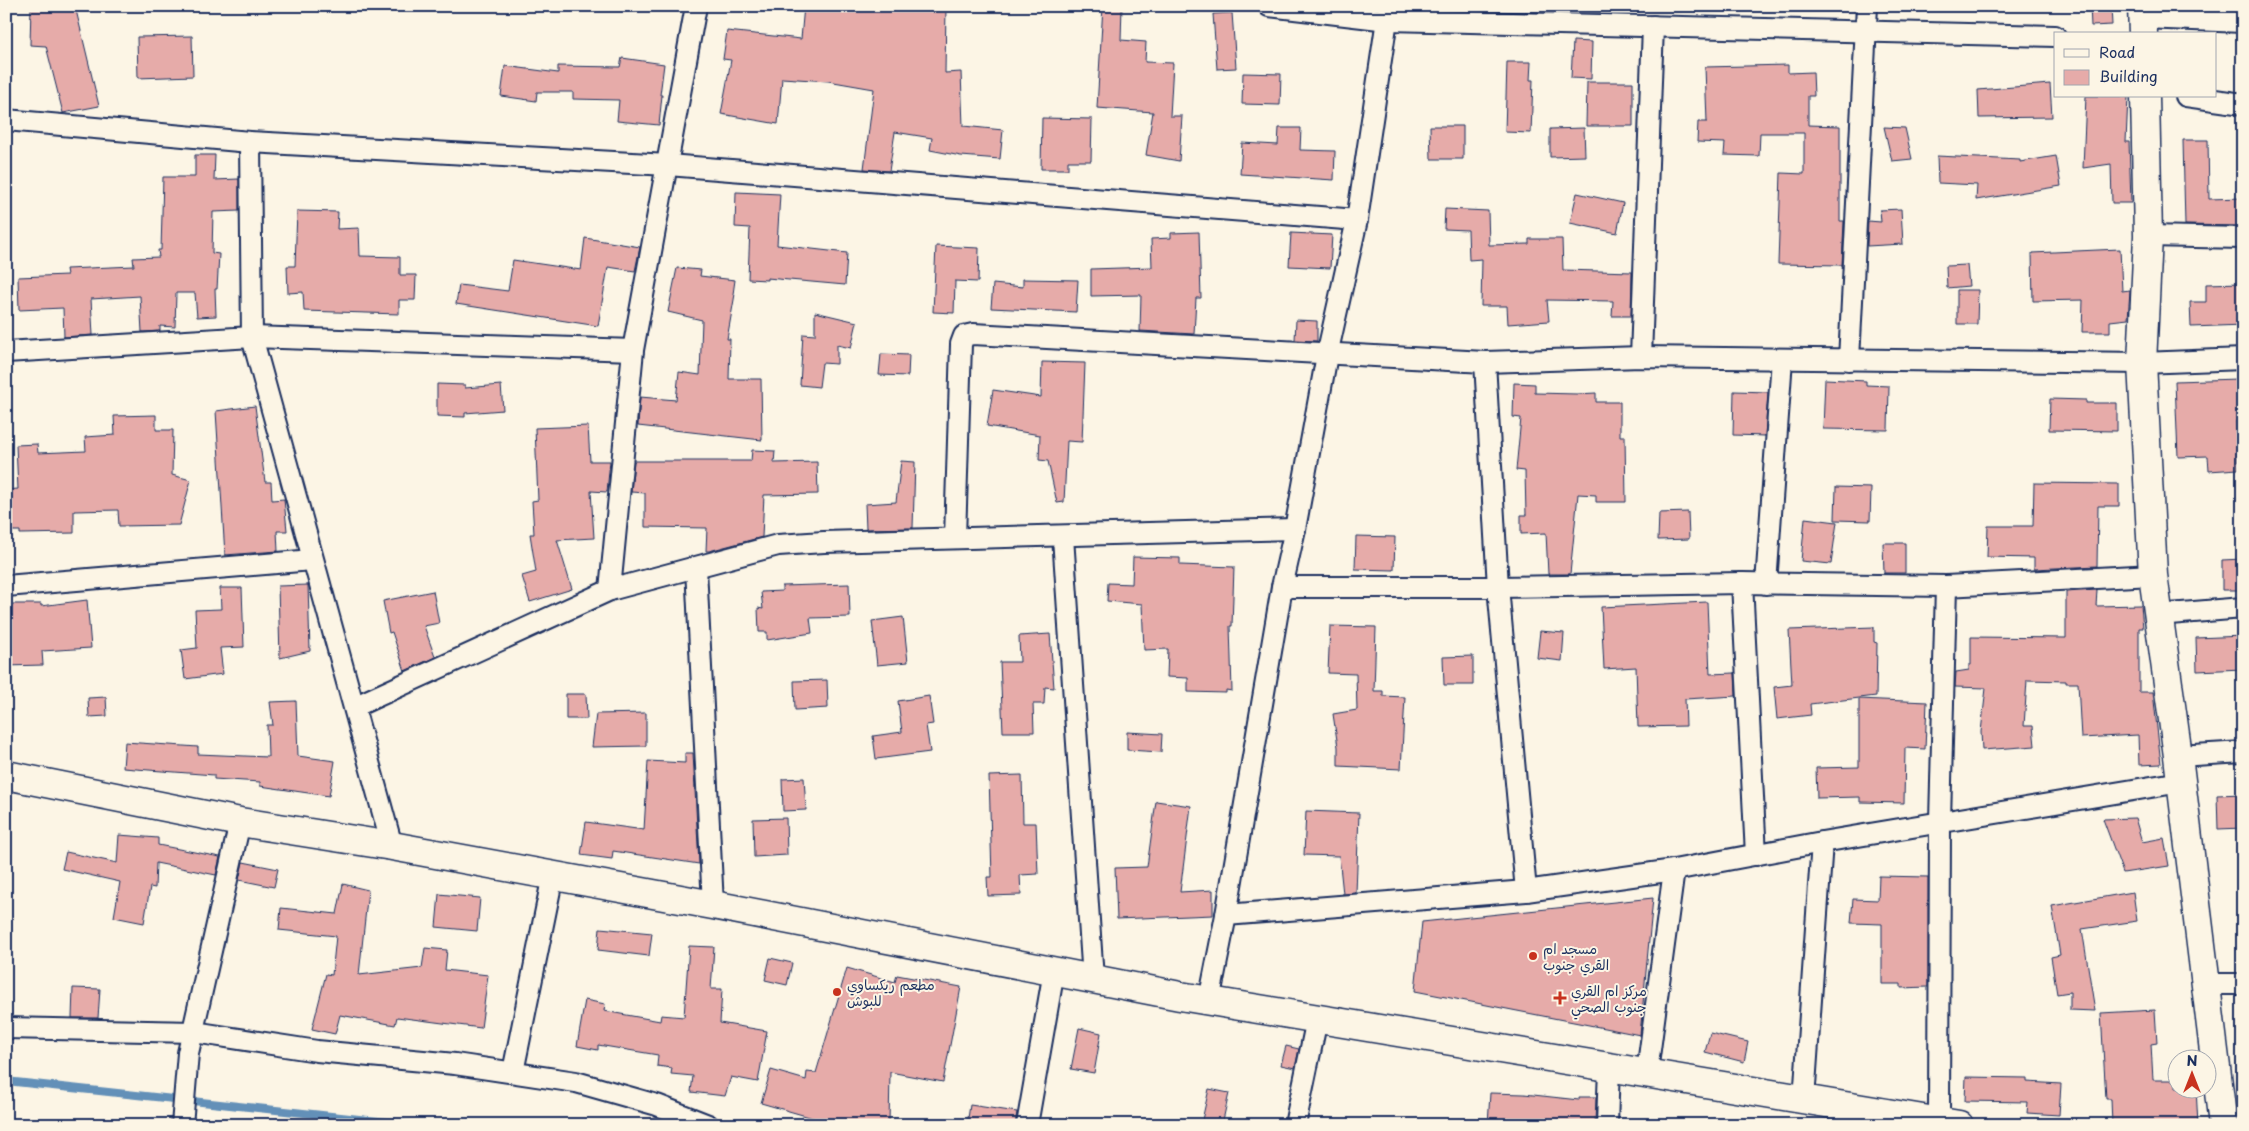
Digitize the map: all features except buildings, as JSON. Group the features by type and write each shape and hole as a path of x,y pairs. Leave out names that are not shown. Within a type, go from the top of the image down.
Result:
{"street":[{"path":"610,590 633,350 696,6"},
{"path":"1269,6 1653,26 2054,36"},
{"path":"1849,360 1864,32 1867,6"},
{"path":"1209,1001 1226,915 1282,587 1295,529 1327,355 1357,220 1388,13"},
{"path":"2142,19 2243,22"},
{"path":"1641,357 1653,26"},
{"path":"2145,98 2148,236 2142,363 2153,575 2180,769 2222,1125"},
{"path":"2200,98 2243,104"},
{"path":"6,120 250,142 668,165 1357,220"},
{"path":"250,142 252,337 312,560 356,706 392,846"},
{"path":"2148,236 2243,238"},
{"path":"955,538 961,344 964,336 973,334 1327,355 1486,362 1641,357 2142,363 2243,359"},
{"path":"6,352 252,337 633,350"},
{"path":"1766,584 1782,359"},
{"path":"1486,362 1498,587 1526,891"},
{"path":"356,706 610,590 778,545 824,542 1063,537 1295,529"},
{"path":"1063,537 1093,979"},
{"path":"6,586 312,560"},
{"path":"696,568 713,905"},
{"path":"1282,587 1498,587 1742,583 1946,586 2153,575"},
{"path":"1742,583 1756,855"},
{"path":"6,775 240,822 392,846 553,875 1209,1001 1647,1072 1804,1100 1894,1119 1949,1123 1940,821 1946,586"},
{"path":"2157,614 2243,608"},
{"path":"1226,915 1526,891 1674,870 1940,821 2180,769 2243,752"},
{"path":"182,1125 188,1053 240,822"},
{"path":"1804,1100 1822,842"},
{"path":"1647,1072 1674,870"},
{"path":"513,1072 553,875"},
{"path":"1027,1125 1054,971"},
{"path":"2206,984 2243,984"},
{"path":"1295,1125 1317,1019"},
{"path":"6,1028 194,1032 317,1051 455,1064 513,1072 576,1082 657,1105 708,1125"},
{"path":"1607,1125 1609,1067"}],"waterway":[{"path":"6,1081 415,1125"}],"place":[{"name":"مسجد ام القري جنوب","path":"1533,956"},
{"name":"مطعم ريكساوي للبوش","path":"837,992"},
{"name":"مركز ام القري جنوب الصحي","path":"1560,998"}]}
